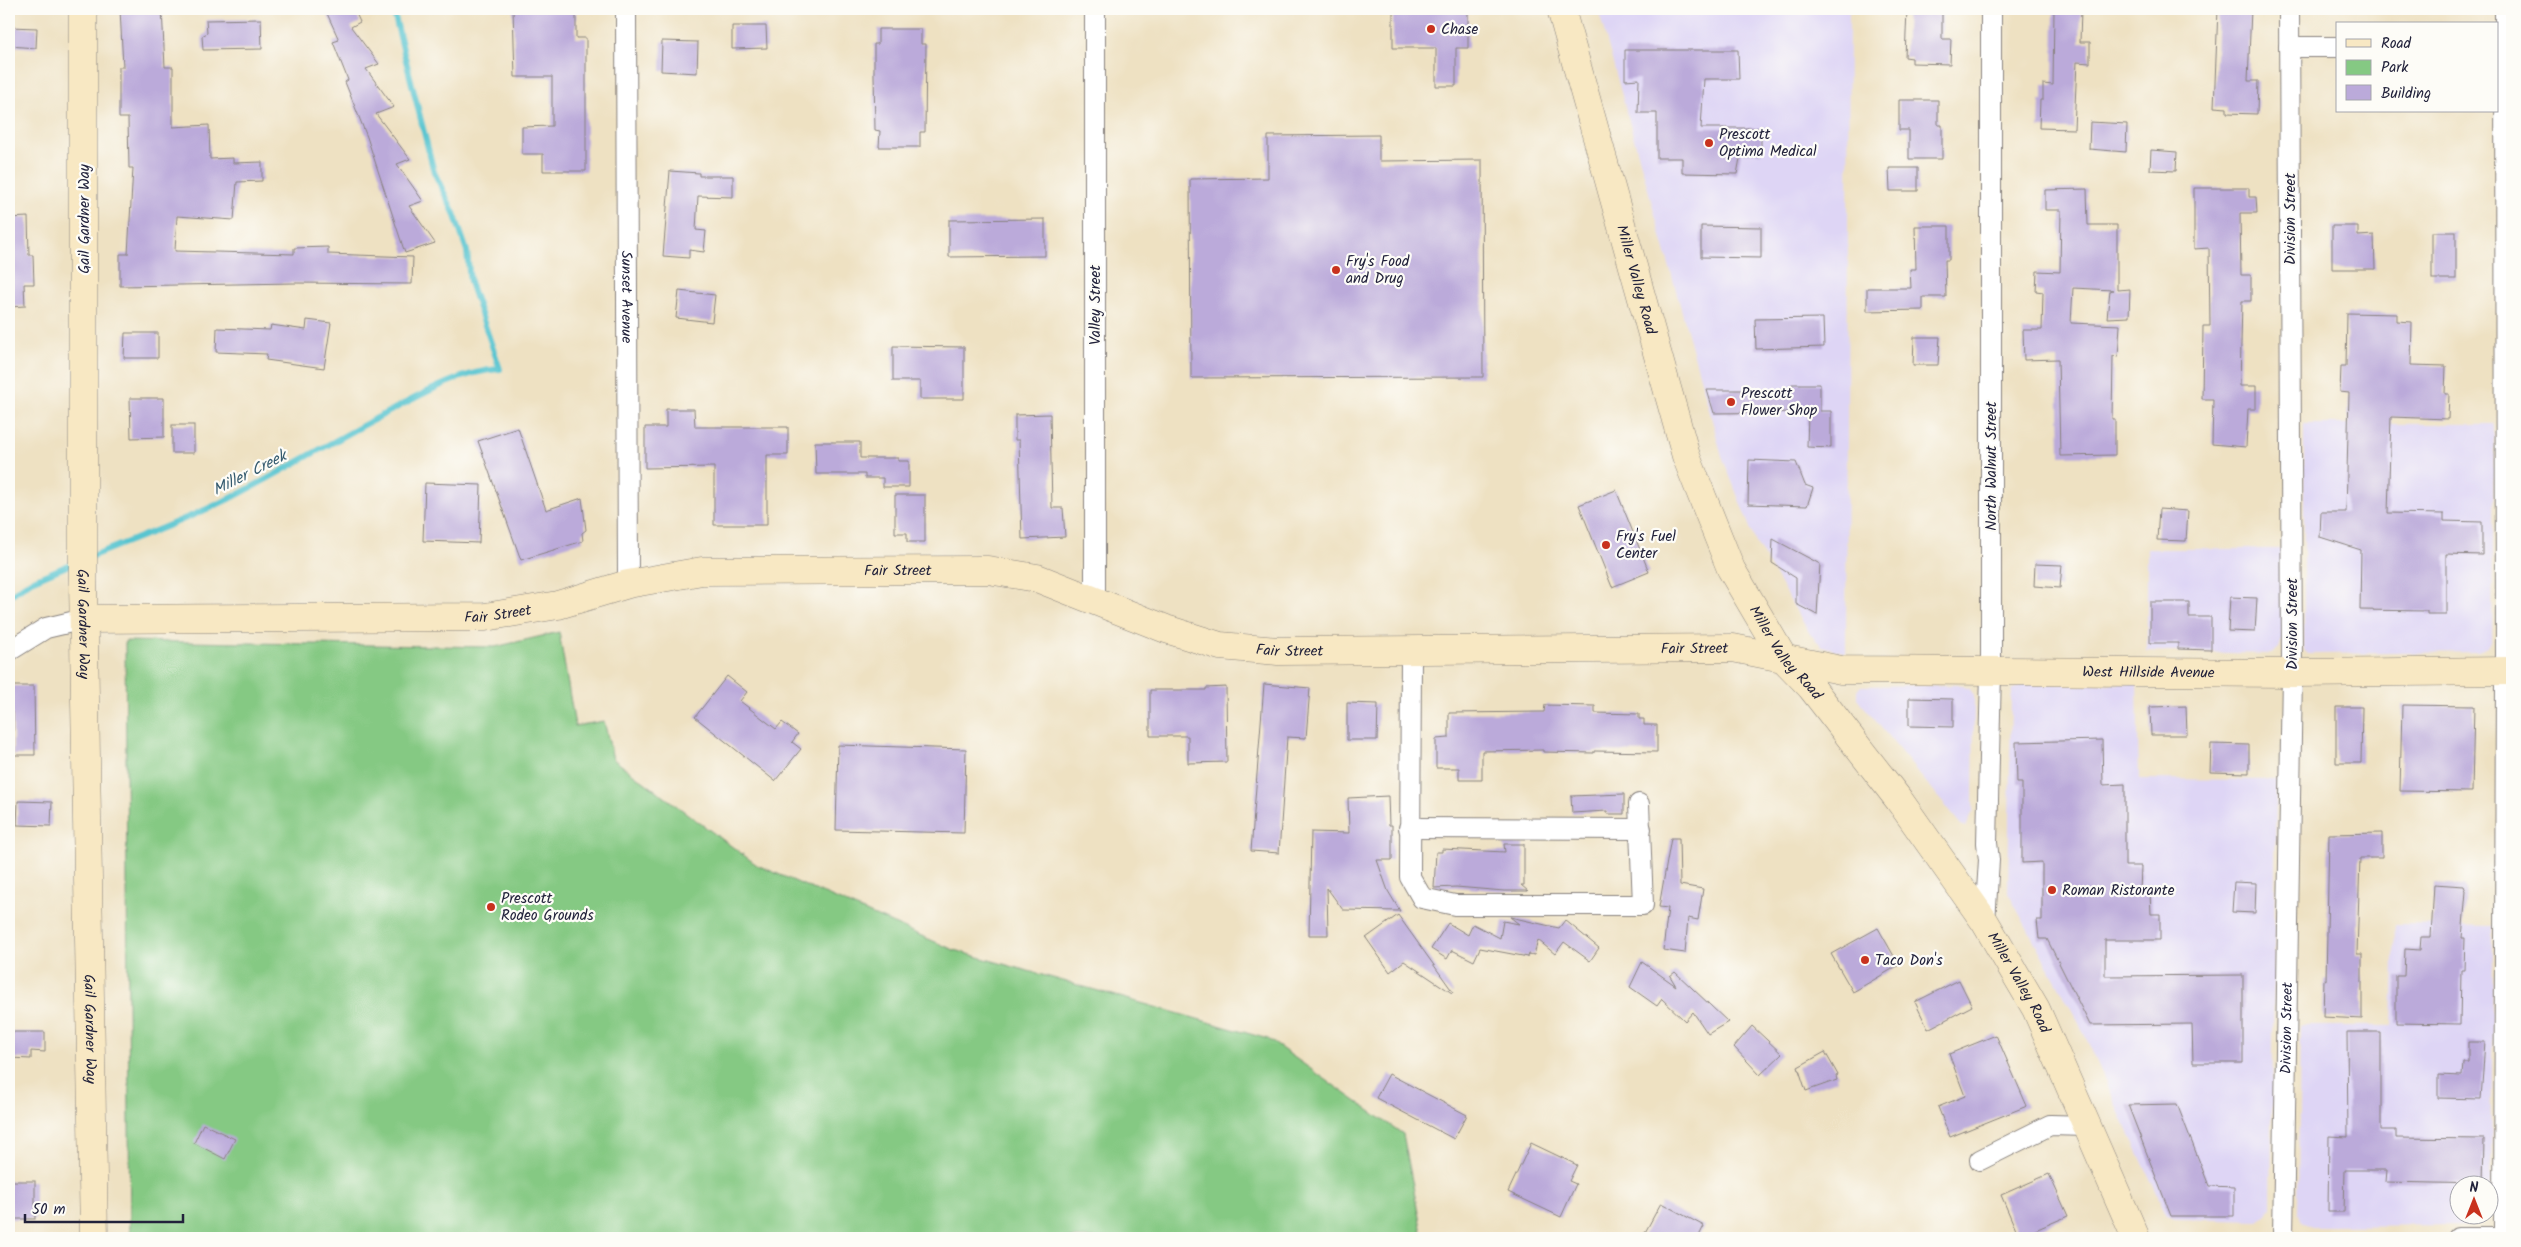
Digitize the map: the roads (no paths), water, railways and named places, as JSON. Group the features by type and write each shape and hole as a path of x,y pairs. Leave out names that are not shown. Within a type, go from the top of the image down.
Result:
{"street":[{"name":"Gail Gardner Way","path":"83,9 84,619 94,1238"},
{"name":"Sunset Avenue","path":"626,9 628,584"},
{"name":"Valley Street","path":"1095,9 1095,601"},
{"name":"Miller Valley Road","path":"1561,9 1686,456 1731,569 1784,659 1811,687 1899,800 1985,922 2036,1009 2136,1238"},
{"name":"North Walnut Street","path":"1985,922 1989,860 1987,843 1991,671 1991,9"},
{"name":"Division Street","path":"2283,1238 2292,673 2289,9"},
{"path":"2504,1238 2509,671 2505,9"},
{"path":"2289,47 2336,47"},
{"name":"Fair Street","path":"9,651 46,628 84,619 485,617 558,604 628,584 702,571 988,570 1036,578 1166,629 1220,646 1278,651 1411,652 1733,648 1784,659"},
{"path":"1411,652 1410,877 1422,898 1455,906 1643,905 1639,804"},
{"name":"West Hillside Avenue","path":"1784,659 1841,670 2292,673 2509,671"},
{"path":"1409,828 1641,829"},
{"path":"1980,1160 2050,1126 2087,1126"},
{"path":"2458,1238 2512,1238"}],"waterway":[{"name":"Miller Creek","path":"90,557 223,502 432,389 472,374 500,369 470,282 467,251 454,213 434,172 393,9"},
{"name":"Miller Creek","path":"9,596 31,581 76,562"}],"place":[{"name":"Chase","path":"1431,29"},
{"name":"Prescott Optima Medical","path":"1709,143"},
{"name":"Fry's Food and Drug","path":"1336,270"},
{"name":"Prescott Flower Shop","path":"1731,402"},
{"name":"Fry's Fuel Center","path":"1606,545"},
{"name":"Roman Ristorante","path":"2052,890"},
{"name":"Prescott Rodeo Grounds","path":"491,907"},
{"name":"Taco Don's","path":"1865,960"}]}
